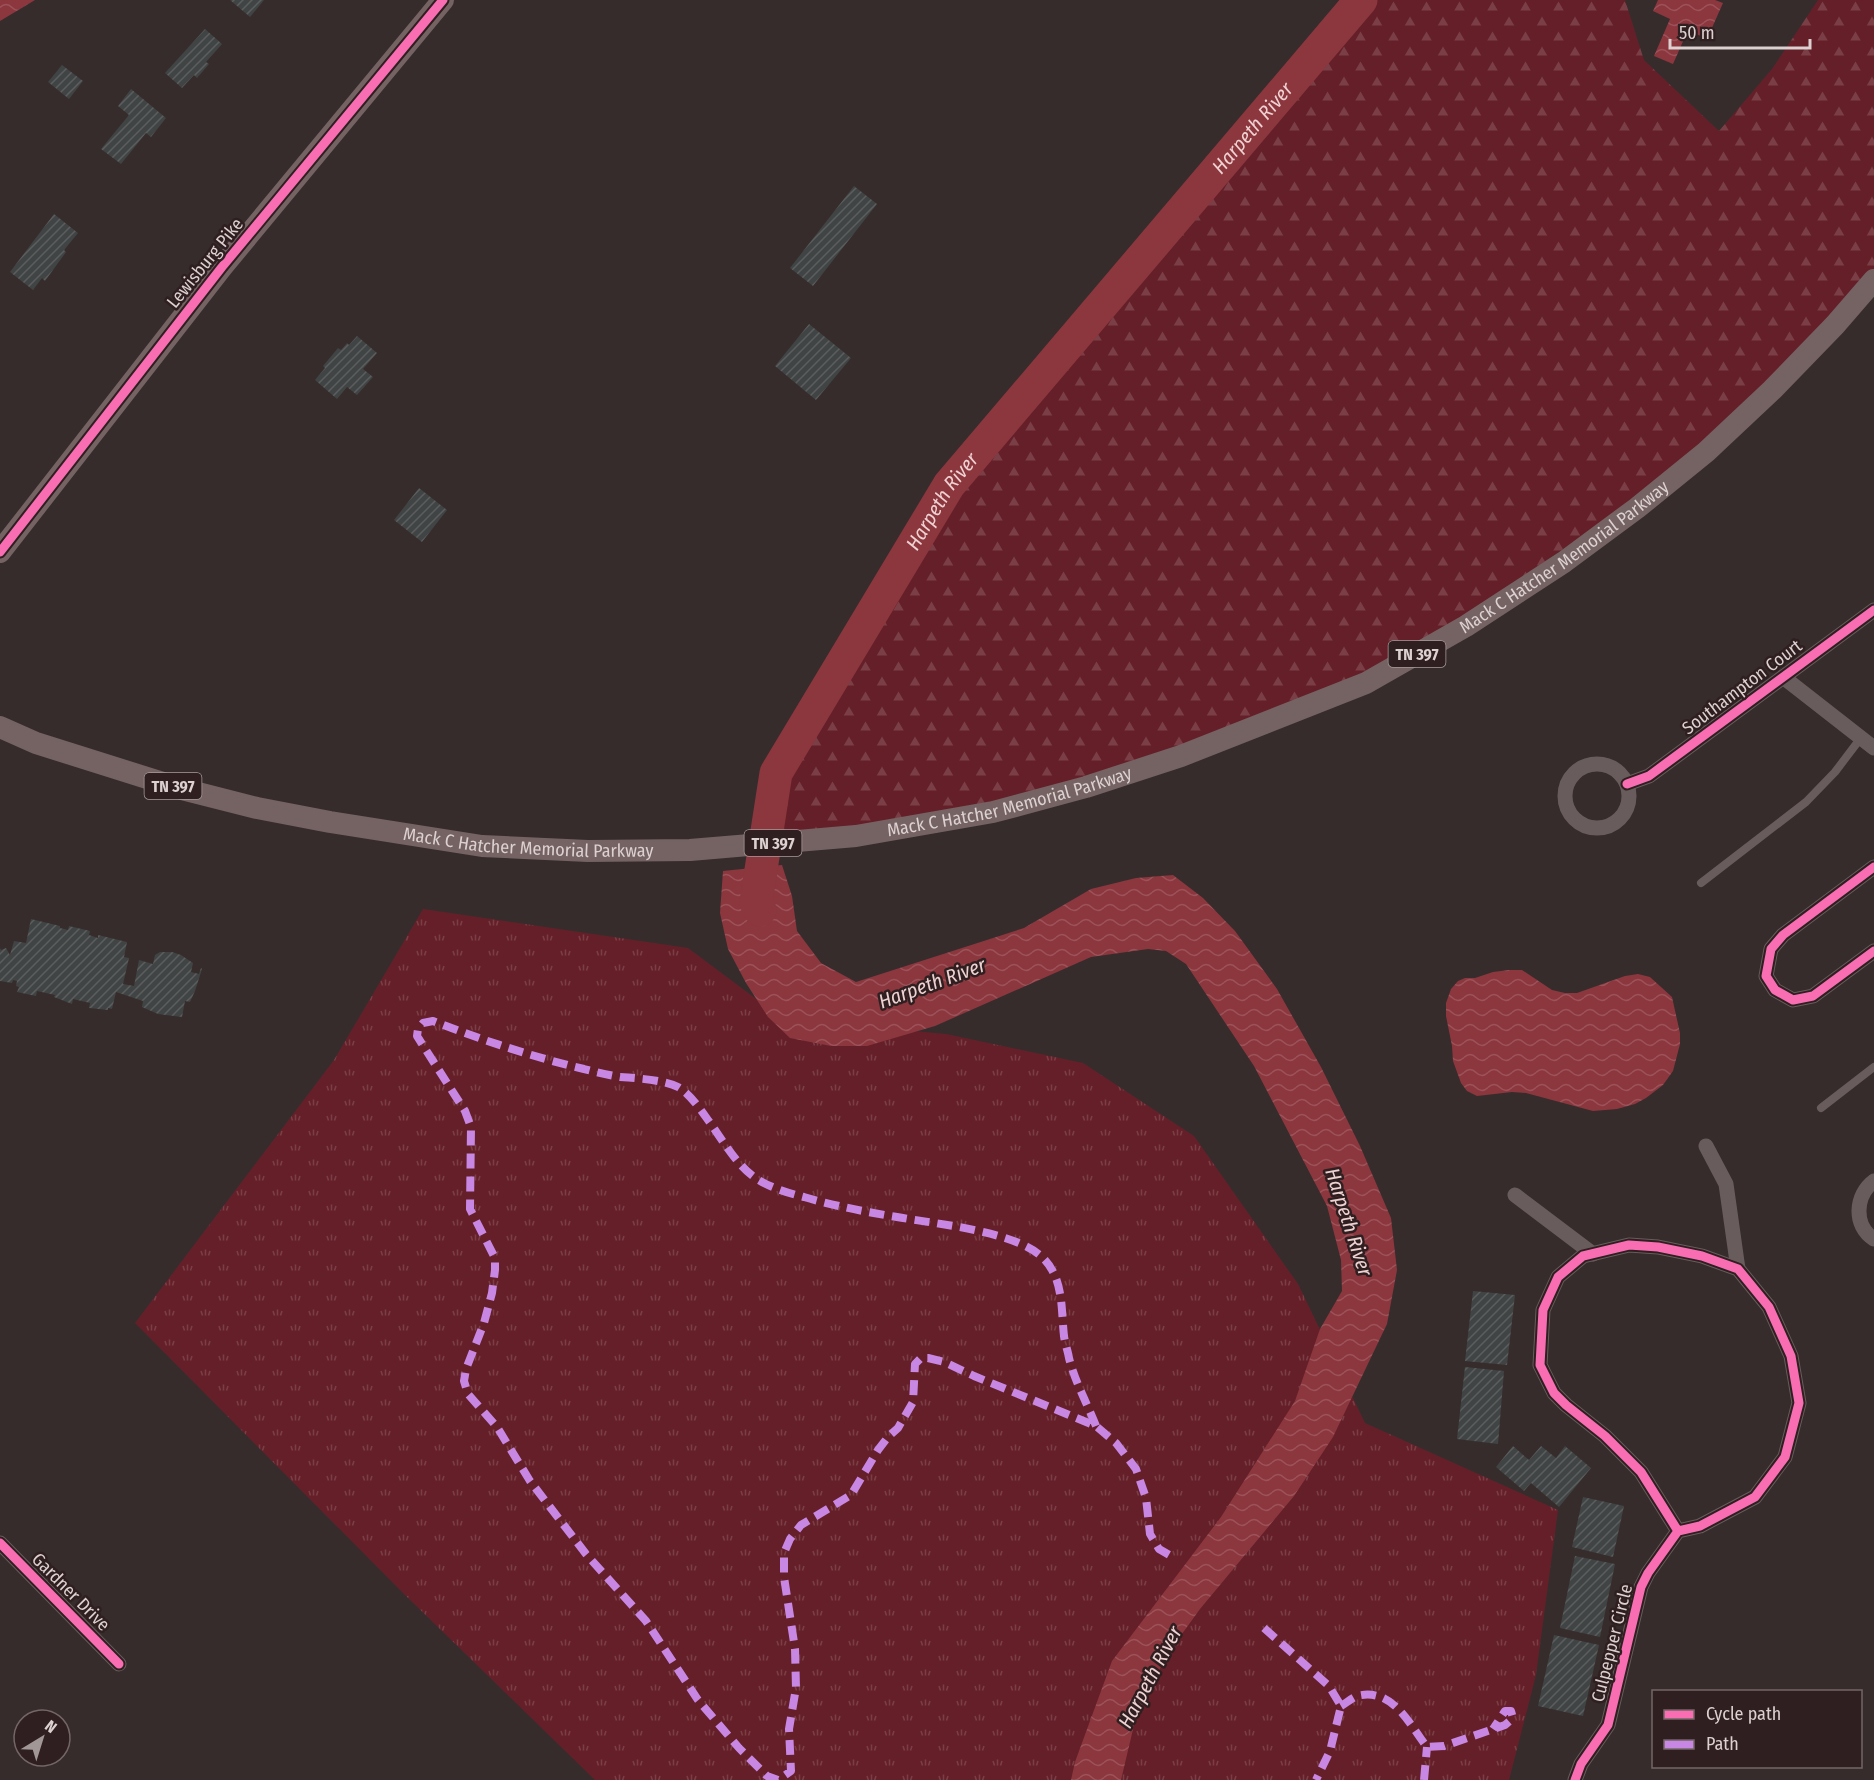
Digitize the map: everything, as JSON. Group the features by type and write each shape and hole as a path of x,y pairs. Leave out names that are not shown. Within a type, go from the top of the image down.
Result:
{"main road":[{"name":"Lewisburg Pike","path":"0,552 222,267 443,0"},
{"name":"Mack C Hatcher Memorial Parkway","path":"0,727 36,743 182,789 257,808 406,835 494,847 588,851 690,850 856,836 993,812 1086,787 1181,756 1366,683 1466,626 1564,562 1706,453 1772,390 1835,325 1874,280"}],"street":[{"name":"Southampton Court","path":"1627,783 1649,777 1874,610"},
{"path":"1783,677 1874,748"},
{"path":"1603,764 1621,774 1627,783 1629,794 1624,814 1607,827 1586,826 1576,821 1569,813 1564,791 1574,772 1583,766 1603,764"},
{"path":"1874,867 1783,935 1771,949 1766,976 1774,990 1793,1000 1813,996 1874,951"},
{"path":"1706,1146 1726,1184 1738,1269"},
{"path":"1874,1181 1868,1185 1860,1200 1859,1219 1866,1234 1874,1239"},
{"path":"1515,1195 1593,1254"},
{"path":"1629,1245 1648,1246 1702,1256 1738,1269 1769,1307 1791,1356 1799,1403 1785,1457 1755,1497 1700,1526 1678,1531 1641,1472 1605,1436 1566,1405 1554,1392 1540,1365 1543,1310 1558,1276 1583,1256 1629,1245"},
{"name":"Culpepper Circle","path":"1575,1780 1581,1764 1608,1725 1641,1587 1678,1531"},
{"name":"Gardner Drive","path":"0,1544 119,1664"}],"lane":[{"path":"1701,883 1806,802 1835,772 1860,739"},
{"path":"1821,1108 1874,1068"}],"green space":[{"path":"1361,0 1625,0 1644,60 1719,131 1772,69 1818,0 1874,0 1874,280 1706,452 1366,683 1086,787 769,843 776,773 949,485"},
{"path":"423,909 688,948 783,1019 946,1034 1083,1063 1194,1136 1298,1284 1365,1423 1558,1510 1536,1675 1509,1780 595,1780 406,1596 135,1323 334,1060"}],"water":[{"path":"0,0 35,0 0,21"},
{"path":"1658,0 1715,0 1723,3 1707,39 1688,30 1673,64 1654,56 1670,19 1653,11"},
{"path":"782,865 792,896 797,931 821,963 856,982 1024,928 1091,889 1136,878 1173,875 1203,898 1235,931 1277,989 1321,1067 1360,1146 1391,1218 1397,1270 1387,1324 1333,1437 1294,1496 1200,1609 1166,1656 1135,1721 1121,1780 1071,1780 1075,1762 1112,1661 1221,1517 1295,1401 1320,1329 1342,1291 1341,1260 1327,1206 1254,1066 1186,964 1166,951 1148,949 1091,957 935,1026 867,1046 831,1046 790,1038 768,1017 746,983 728,949 720,913 723,871"},
{"path":"1509,970 1522,970 1552,990 1565,993 1577,993 1625,976 1638,974 1650,977 1672,997 1680,1033 1680,1044 1673,1071 1663,1085 1646,1098 1617,1109 1593,1111 1526,1093 1512,1092 1477,1096 1467,1091 1461,1083 1453,1061 1446,1003 1451,989 1458,981"}],"building":[{"path":"230,0 264,0 250,17"},
{"path":"205,29 222,44 206,62 209,64 197,78 194,75 182,88 165,73"},
{"path":"62,65 83,81 69,99 48,82"},
{"path":"131,89 166,118 151,137 146,133 121,164 101,149 129,115 118,106"},
{"path":"854,186 877,204 813,286 790,268"},
{"path":"54,214 78,233 64,250 66,252 45,281 42,278 33,290 10,272"},
{"path":"809,324 851,358 816,400 775,366"},
{"path":"357,336 377,353 363,369 373,377 357,395 347,387 337,399 315,380 338,348 341,350 347,343 349,345"},
{"path":"419,488 447,510 422,542 394,520"},
{"path":"31,919 68,930 69,926 90,931 89,935 98,938 98,935 127,942 124,957 129,958 123,984 134,986 139,960 153,964 155,955 160,952 181,955 193,963 191,972 199,974 202,969 190,1002 185,1001 182,1017 158,1014 142,1007 143,1001 116,992 112,1009 108,1008 108,1010 89,1008 90,1003 73,999 72,1004 54,997 55,995 37,991 36,996 17,992 19,987 16,986 17,981 13,980 12,983 0,981 0,948 1,950 6,948 10,955 14,941 26,943"},
{"path":"1473,1291 1515,1295 1507,1365 1465,1361"},
{"path":"1465,1367 1504,1371 1498,1444 1457,1439"},
{"path":"1513,1446 1529,1460 1541,1446 1556,1458 1565,1446 1591,1468 1559,1507 1531,1483 1524,1491 1496,1467"},
{"path":"1583,1497 1624,1506 1613,1557 1572,1547"},
{"path":"1575,1556 1615,1564 1600,1637 1560,1628"},
{"path":"1554,1635 1599,1645 1583,1716 1538,1706"}],"waterway":[{"name":"Harpeth River","path":"760,910 756,902 776,773 949,485 1361,0"}],"marked path":[{"path":"1096,1426 1069,1358 1055,1276 1044,1259 1032,1249 996,1235 850,1208 772,1187 754,1177 741,1165 694,1102 678,1087 565,1064 508,1048 433,1021 423,1023 418,1029 417,1036 465,1111 471,1127 470,1209 495,1258 492,1293 484,1323 466,1369 464,1381 468,1394 497,1427 530,1481 586,1554 646,1621 698,1700 739,1748 767,1776 778,1780 791,1771 789,1729 796,1688 795,1649 784,1577 784,1553 790,1539 801,1525 851,1495 878,1450 898,1428 913,1402 915,1364 921,1358 944,1362 1096,1426 1116,1443 1136,1469 1146,1498 1150,1534 1159,1549 1171,1556"},
{"path":"1264,1628 1329,1686 1341,1706 1330,1751 1316,1780"},
{"path":"1341,1706 1357,1696 1381,1697 1399,1710 1427,1747 1444,1746 1505,1725 1513,1718 1511,1711 1505,1711 1493,1729"},
{"path":"1424,1780 1427,1747"}],"cycle path":[{"path":"0,552 222,267 443,0"},
{"path":"1627,784 1649,776 1874,610"},
{"path":"1874,867 1783,935 1771,949 1766,976 1775,990 1793,1000 1813,996 1874,951"},
{"path":"1575,1780 1581,1764 1608,1725 1641,1587 1648,1573 1678,1531 1700,1526 1755,1497 1785,1457 1799,1403 1791,1356 1769,1307 1738,1269 1702,1256 1658,1247 1629,1245 1583,1256 1558,1277 1543,1310 1540,1365 1554,1393 1605,1436 1641,1472 1678,1531"},
{"path":"0,1543 119,1664"}]}
